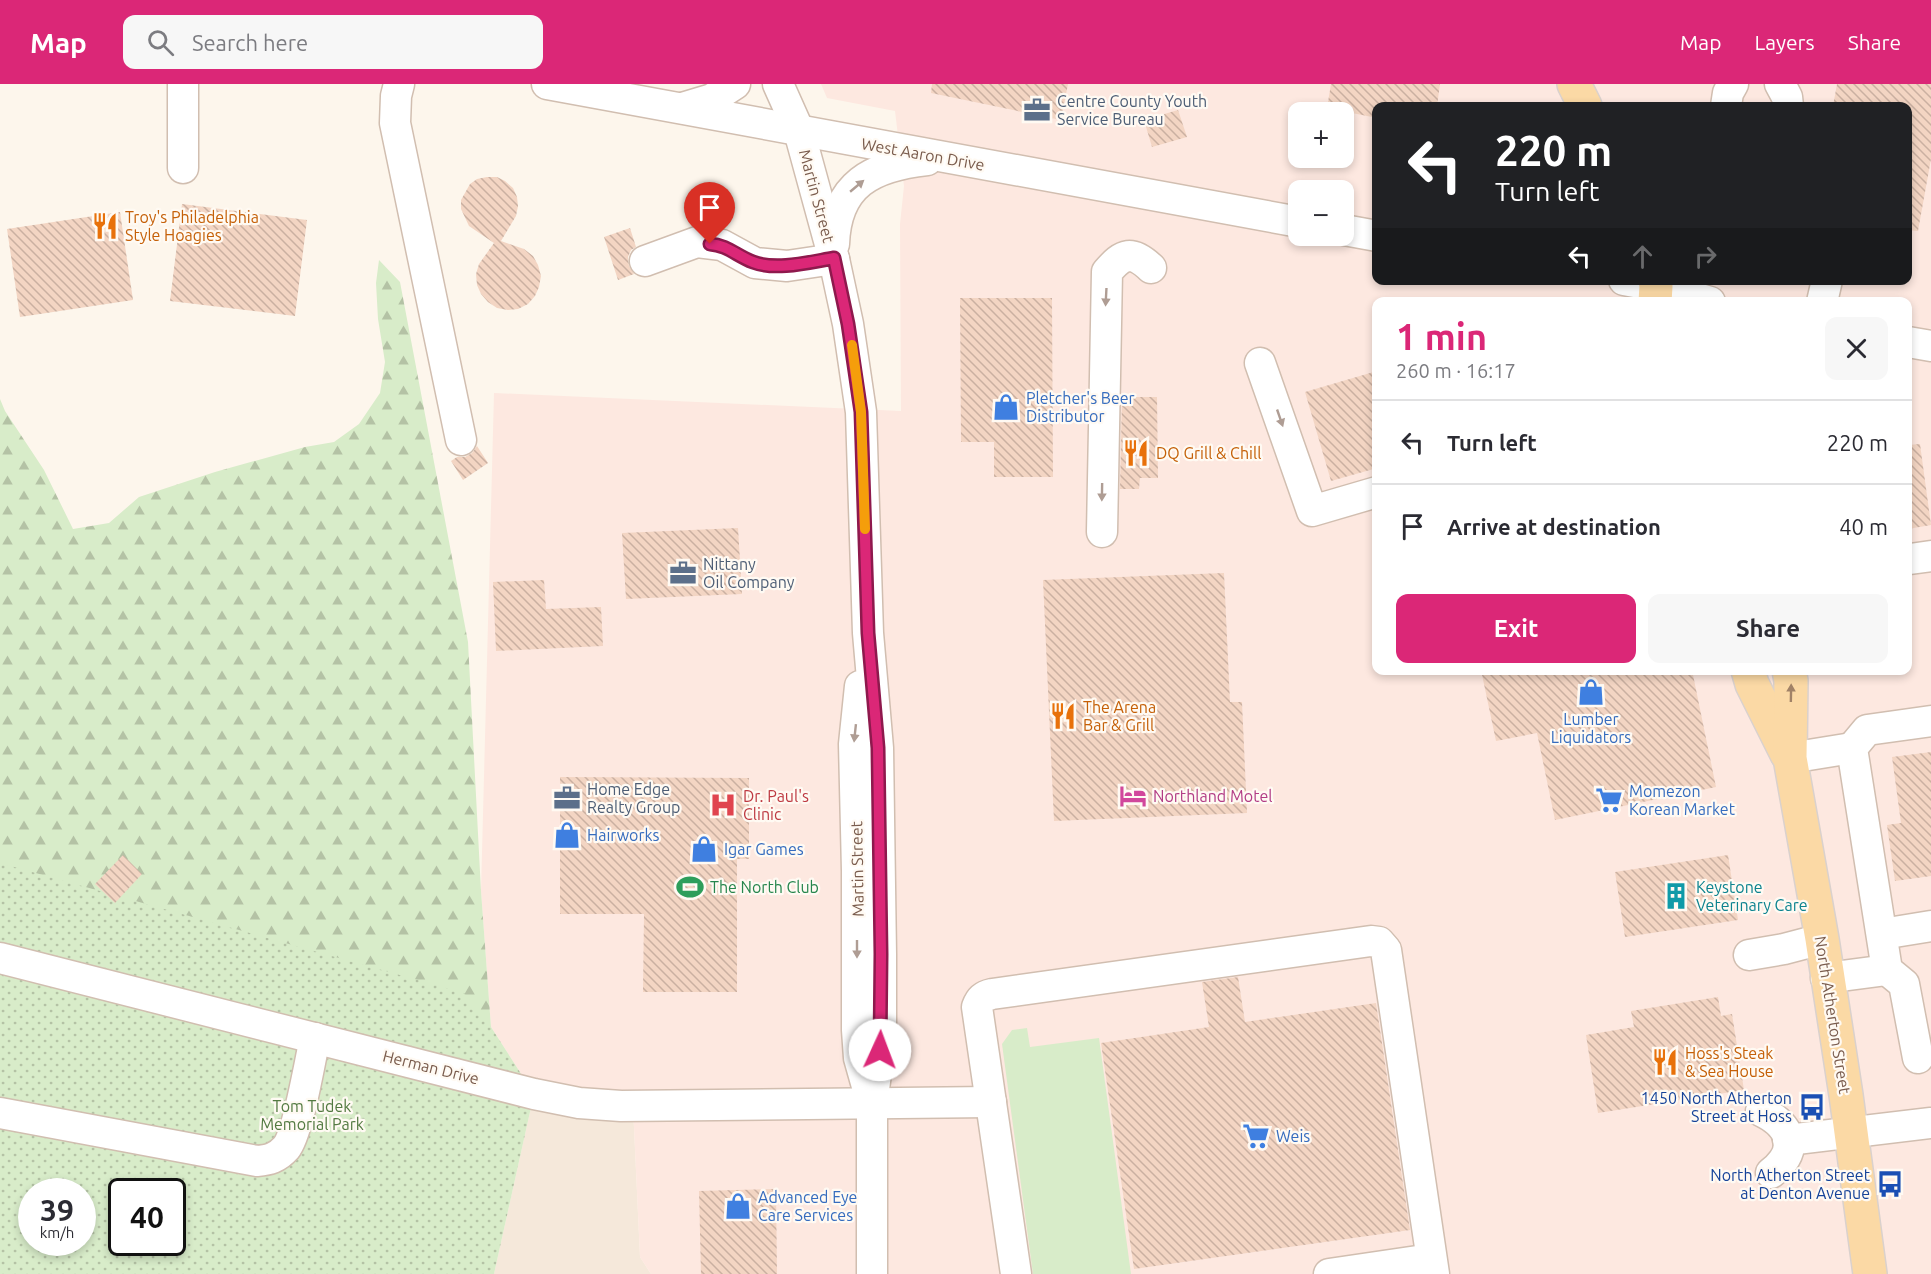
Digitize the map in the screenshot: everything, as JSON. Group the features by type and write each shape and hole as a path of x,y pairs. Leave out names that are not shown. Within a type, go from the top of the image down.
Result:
{"main road":[{"path":"1574,84 1583,102"},
{"name":"North Atherton Street","path":"1749,675 1790,758"},
{"name":"North Atherton Street","path":"1790,675 1790,758 1822,939 1826,978 1851,1132 1869,1274"}],"street":[{"path":"183,84 183,168"},
{"path":"399,84 395,123 461,440"},
{"name":"West Aaron Drive","path":"548,84 1288,220"},
{"path":"679,109 712,99 735,84"},
{"name":"Martin Street","path":"778,84 799,131 834,258 848,324 861,412 868,633 854,744 857,1030 860,1058 872,1104 872,1274"},
{"path":"1727,102 1733,84"},
{"path":"1780,84 1788,102"},
{"path":"645,261 697,242 722,245 754,263 787,266 834,258 835,227 838,214 844,199 852,188 865,179 901,163 945,158"},
{"path":"1354,232 1372,235"},
{"path":"1102,532 1107,272 1117,261 1128,255 1139,257 1151,268"},
{"path":"1639,285 1684,297"},
{"path":"1912,343 1931,346"},
{"path":"1260,363 1312,511 1372,493"},
{"path":"1790,758 1852,748 1867,730 1931,721"},
{"path":"1852,748 1887,970 1904,984 1918,1059"},
{"path":"1882,934 1931,926"},
{"path":"1749,955 1822,939"},
{"path":"1016,1274 977,1007 980,1000 985,996 1379,942 1386,950 1432,1267 1329,1274"},
{"name":"Herman Drive","path":"0,958 534,1094 579,1103 621,1106 991,1102"},
{"path":"1826,978 1887,970"},
{"path":"0,1113 257,1161 273,1159 287,1147 294,1130 315,1038"},
{"path":"1761,1111 1778,1121 1788,1140 1787,1158 1771,1173"},
{"path":"1788,1140 1931,1123"}],"shaded area":[{"path":"821,84 1931,84 1931,327 1928,342 1931,343 1931,1274 651,1274 640,1257 633,1106 534,1094 491,1027 481,891 494,393 901,411 900,224 904,186 895,111 827,98"},
{"path":"534,1094 633,1106 640,1257 651,1274 494,1274"}],"green space":[{"path":"379,260 400,282 468,642 481,891 491,1027 463,1025 0,922 0,399 5,411 44,470 73,529 109,523 139,497 215,472 305,447 334,442 359,424 380,393 385,362 378,319 376,283"},
{"name":"Tom Tudek Memorial Park","path":"0,863 464,993 491,1027 534,1094 494,1274 0,1274"},
{"path":"1027,1028 1030,1047 1099,1038 1131,1274 1033,1274 1002,1044 1012,1030"}],"building":[{"name":"Centre County Youth Service Bureau","path":"932,84 1068,84 1061,120 931,93"},
{"path":"1331,84 1440,84 1438,102 1372,102 1372,117 1354,113 1354,102 1328,102"},
{"path":"1837,84 1931,84 1931,159 1918,231 1912,230 1912,102 1834,102"},
{"path":"1178,110 1187,137 1152,147 1144,120"},
{"path":"497,177 505,181 513,188 517,197 516,216 501,241 524,249 533,256 541,276 535,296 528,304 518,309 497,308 481,294 477,285 476,274 479,264 494,243 469,226 461,209 461,200 470,184 477,179"},
{"path":"182,204 307,220 295,316 170,301"},
{"path":"120,212 133,300 20,317 7,229"},
{"path":"630,228 636,247 631,250 628,257 629,266 634,274 618,280 604,237"},
{"name":"Pletcher's Beer Distributor","path":"960,298 1052,298 1053,477 994,477 994,442 961,442"},
{"path":"1372,372 1372,469 1331,481 1305,392"},
{"name":"DQ Grill & Chill","path":"1122,397 1157,397 1158,478 1140,478 1139,489 1120,489"},
{"path":"1920,444 1931,525 1912,528 1912,445"},
{"path":"477,446 488,463 463,480 451,461 472,453"},
{"name":"Nittany Oil Company","path":"738,528 742,594 626,599 622,533"},
{"path":"1224,573 1230,702 1242,702 1247,813 1054,821 1043,580"},
{"path":"544,580 546,609 601,607 603,646 496,651 493,582"},
{"path":"1482,675 1693,675 1716,787 1555,820 1537,733 1496,741"},
{"path":"1931,752 1931,876 1895,881 1887,825 1901,823 1892,757"},
{"path":"560,777 749,778 749,859 737,859 737,992 643,992 644,914 560,914"},
{"path":"123,855 142,874 115,903 95,884"},
{"name":"Keystone Veterinary Care","path":"1728,855 1738,920 1625,937 1615,872"},
{"name":"Weis","path":"1238,977 1245,1022 1376,1003 1410,1230 1134,1269 1101,1043 1209,1027 1202,982"},
{"name":"Hoss's Steak & Sea House","path":"1718,997 1721,1016 1732,1014 1744,1090 1598,1113 1586,1035 1634,1027 1631,1011"},
{"path":"776,1189 777,1274 701,1274 699,1191"}],"slow traffic":[{"path":"852,345 861,412 865,529"}],"place":[{"name":"Centre County Youth Service Bureau","path":"1037,110"},
{"name":"Troy's Philadelphia Style Hoagies","path":"105,226"},
{"name":"Pletcher's Beer Distributor","path":"1006,407"},
{"name":"DQ Grill & Chill","path":"1136,453"},
{"name":"Nittany Oil Company","path":"683,573"},
{"name":"Lumber Liquidators","path":"1591,692"},
{"name":"The Arena Bar & Grill","path":"1063,716"},
{"name":"Northland Motel","path":"1133,796"},
{"name":"Home Edge Realty Group","path":"567,798"},
{"name":"Momezon Korean Market","path":"1609,800"},
{"name":"Dr. Paul's Clinic","path":"723,805"},
{"name":"Hairworks","path":"567,835"},
{"name":"Igar Games","path":"704,849"},
{"name":"The North Club","path":"690,887"},
{"name":"Keystone Veterinary Care","path":"1676,896"},
{"name":"Hoss's Steak & Sea House","path":"1665,1062"},
{"name":"1450 North Atherton Street at Hoss","path":"1812,1107"},
{"name":"Weis","path":"1256,1136"},
{"name":"North Atherton Street at Denton Avenue","path":"1890,1184"},
{"name":"Advanced Eye Care Services","path":"738,1206"}],"route":[{"path":"710,244 722,245 754,263 787,266 834,258 848,324 861,412 868,633 876,704 878,748 880,1050"}]}
